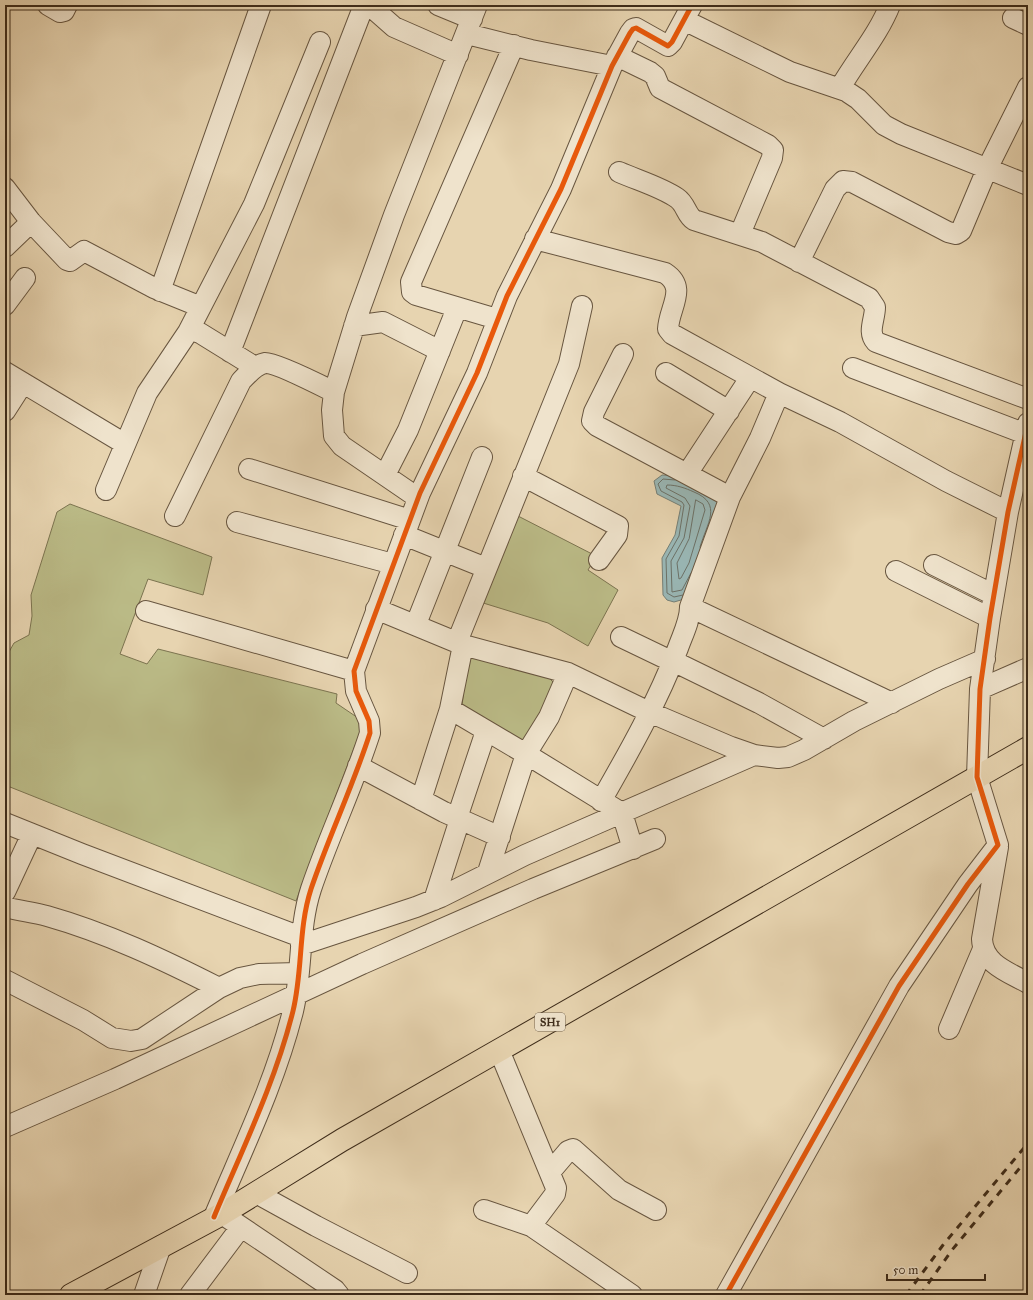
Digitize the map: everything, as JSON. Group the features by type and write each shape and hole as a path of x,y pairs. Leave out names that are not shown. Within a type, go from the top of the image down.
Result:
{"main road":[{"name":"SH1","path":"71,1295 218,1216 342,1140 1028,748"}],"street":[{"path":"48,5 60,12 64,11 67,5"},
{"path":"160,291 261,5"},
{"path":"230,352 364,5"},
{"path":"369,5 394,26 458,55"},
{"path":"438,5 472,19 514,45 615,61 650,72 655,76 660,88 768,145 773,150 772,158 740,234"},
{"path":"840,88 870,41 890,5"},
{"path":"339,1295 335,1290 241,1227 218,1216 277,1065 297,995 303,918 311,888 370,733 369,721 356,691 354,671 392,564 418,498 477,373 497,319 535,239 561,189 615,61 633,28 636,28 668,46 672,42 688,12 790,72 840,88 858,99 884,125 1028,185"},
{"path":"418,498 342,446 334,436 332,410 334,392 354,326 394,215 472,19"},
{"path":"106,490 147,393 188,332 254,204 320,42"},
{"path":"497,319 416,295 412,292 411,282 514,45"},
{"path":"799,262 835,189 843,181 852,182 948,232 956,234 964,228 987,169 1028,87"},
{"path":"619,172 677,198 684,206 690,217 694,220 762,242 869,298 874,303 876,314 871,332 872,337 876,342 1028,399"},
{"path":"5,188 31,222 68,261 84,250 160,291 200,307"},
{"path":"5,247 31,222"},
{"path":"535,239 665,273 673,278 677,284 676,294 668,321 668,329 672,334 750,378 840,422 946,481 1008,512"},
{"path":"5,305 25,278"},
{"path":"421,800 450,709 460,644 486,568 569,364 582,306"},
{"path":"385,475 408,430 457,308"},
{"path":"354,326 383,322 440,351"},
{"path":"188,332 196,331 255,367"},
{"path":"623,354 594,412 592,421 596,426 730,497"},
{"path":"175,516 241,381 255,367 266,363 278,366 334,392"},
{"path":"853,368 1027,428 1022,483 1008,512 990,618 980,689 977,777 998,845 982,939 983,949 987,957 994,963 1027,980"},
{"path":"5,372 125,444"},
{"path":"666,373 729,410"},
{"path":"687,474 750,378"},
{"path":"5,411 23,383"},
{"path":"601,801 649,712 673,662 690,617 690,607 730,497 760,438 780,393"},
{"path":"416,624 482,457"},
{"path":"249,469 407,528 444,552 486,568"},
{"path":"523,476 618,526 617,535 599,560"},
{"path":"237,522 392,564"},
{"path":"934,565 994,595"},
{"path":"896,571 990,618"},
{"path":"690,607 892,703"},
{"path":"376,609 416,624 460,644 568,673 649,712 754,756 778,758 788,757 804,750 892,703 985,659"},
{"path":"146,611 354,671"},
{"path":"621,637 759,703 824,738"},
{"path":"980,689 1028,668"},
{"path":"488,872 526,754 549,716 568,673"},
{"path":"450,709 622,813 633,849"},
{"path":"434,900 486,731"},
{"path":"5,823 301,941 392,915 434,900 488,872 754,756"},
{"path":"358,766 421,800 500,837"},
{"path":"5,892 32,834"},
{"path":"5,1127 115,1079 533,889 655,840"},
{"path":"726,1295 910,969 968,884 998,845"},
{"path":"5,907 45,915 74,925 139,950 219,988"},
{"path":"949,1029 983,949"},
{"path":"5,980 83,1020 112,1038 131,1041 142,1038 219,988 240,978 259,974 298,973"},
{"path":"500,1050 551,1171 556,1188 556,1193 531,1226"},
{"path":"551,1171 568,1151 573,1150 619,1190 656,1210"},
{"path":"256,1193 407,1273"},
{"path":"484,1210 531,1226 632,1295"},
{"path":"190,1295 241,1227"},
{"path":"144,1295 161,1246"}],"green space":[{"path":"70,504 212,557 203,595 148,579 120,654 147,664 158,649 337,694 336,703 364,722 296,901 5,785 5,659 14,643 29,635 32,616 31,595 57,512"},
{"path":"518,516 596,556 588,570 618,590 588,646 548,623 480,602"},
{"path":"468,652 547,676 554,683 526,742 513,739 462,706"}],"water":[{"path":"662,475 680,476 710,489 720,504 688,598 674,602 667,600 663,595 662,558 675,535 681,506 657,494 654,481"}],"railway":[{"path":"906,1295 943,1245 1028,1143"},
{"path":"920,1295 952,1250 1028,1158"}],"cycle path":[{"path":"214,1217 257,1116 286,1038 296,996 304,919 311,889 370,733 369,721 356,691 354,671 420,493 477,373 507,296 561,189 612,66 630,33 636,28 668,46 672,42 692,5"},
{"path":"726,1295 899,986 968,884 998,845 977,777 980,689 990,618 1008,512 1028,423"}]}
